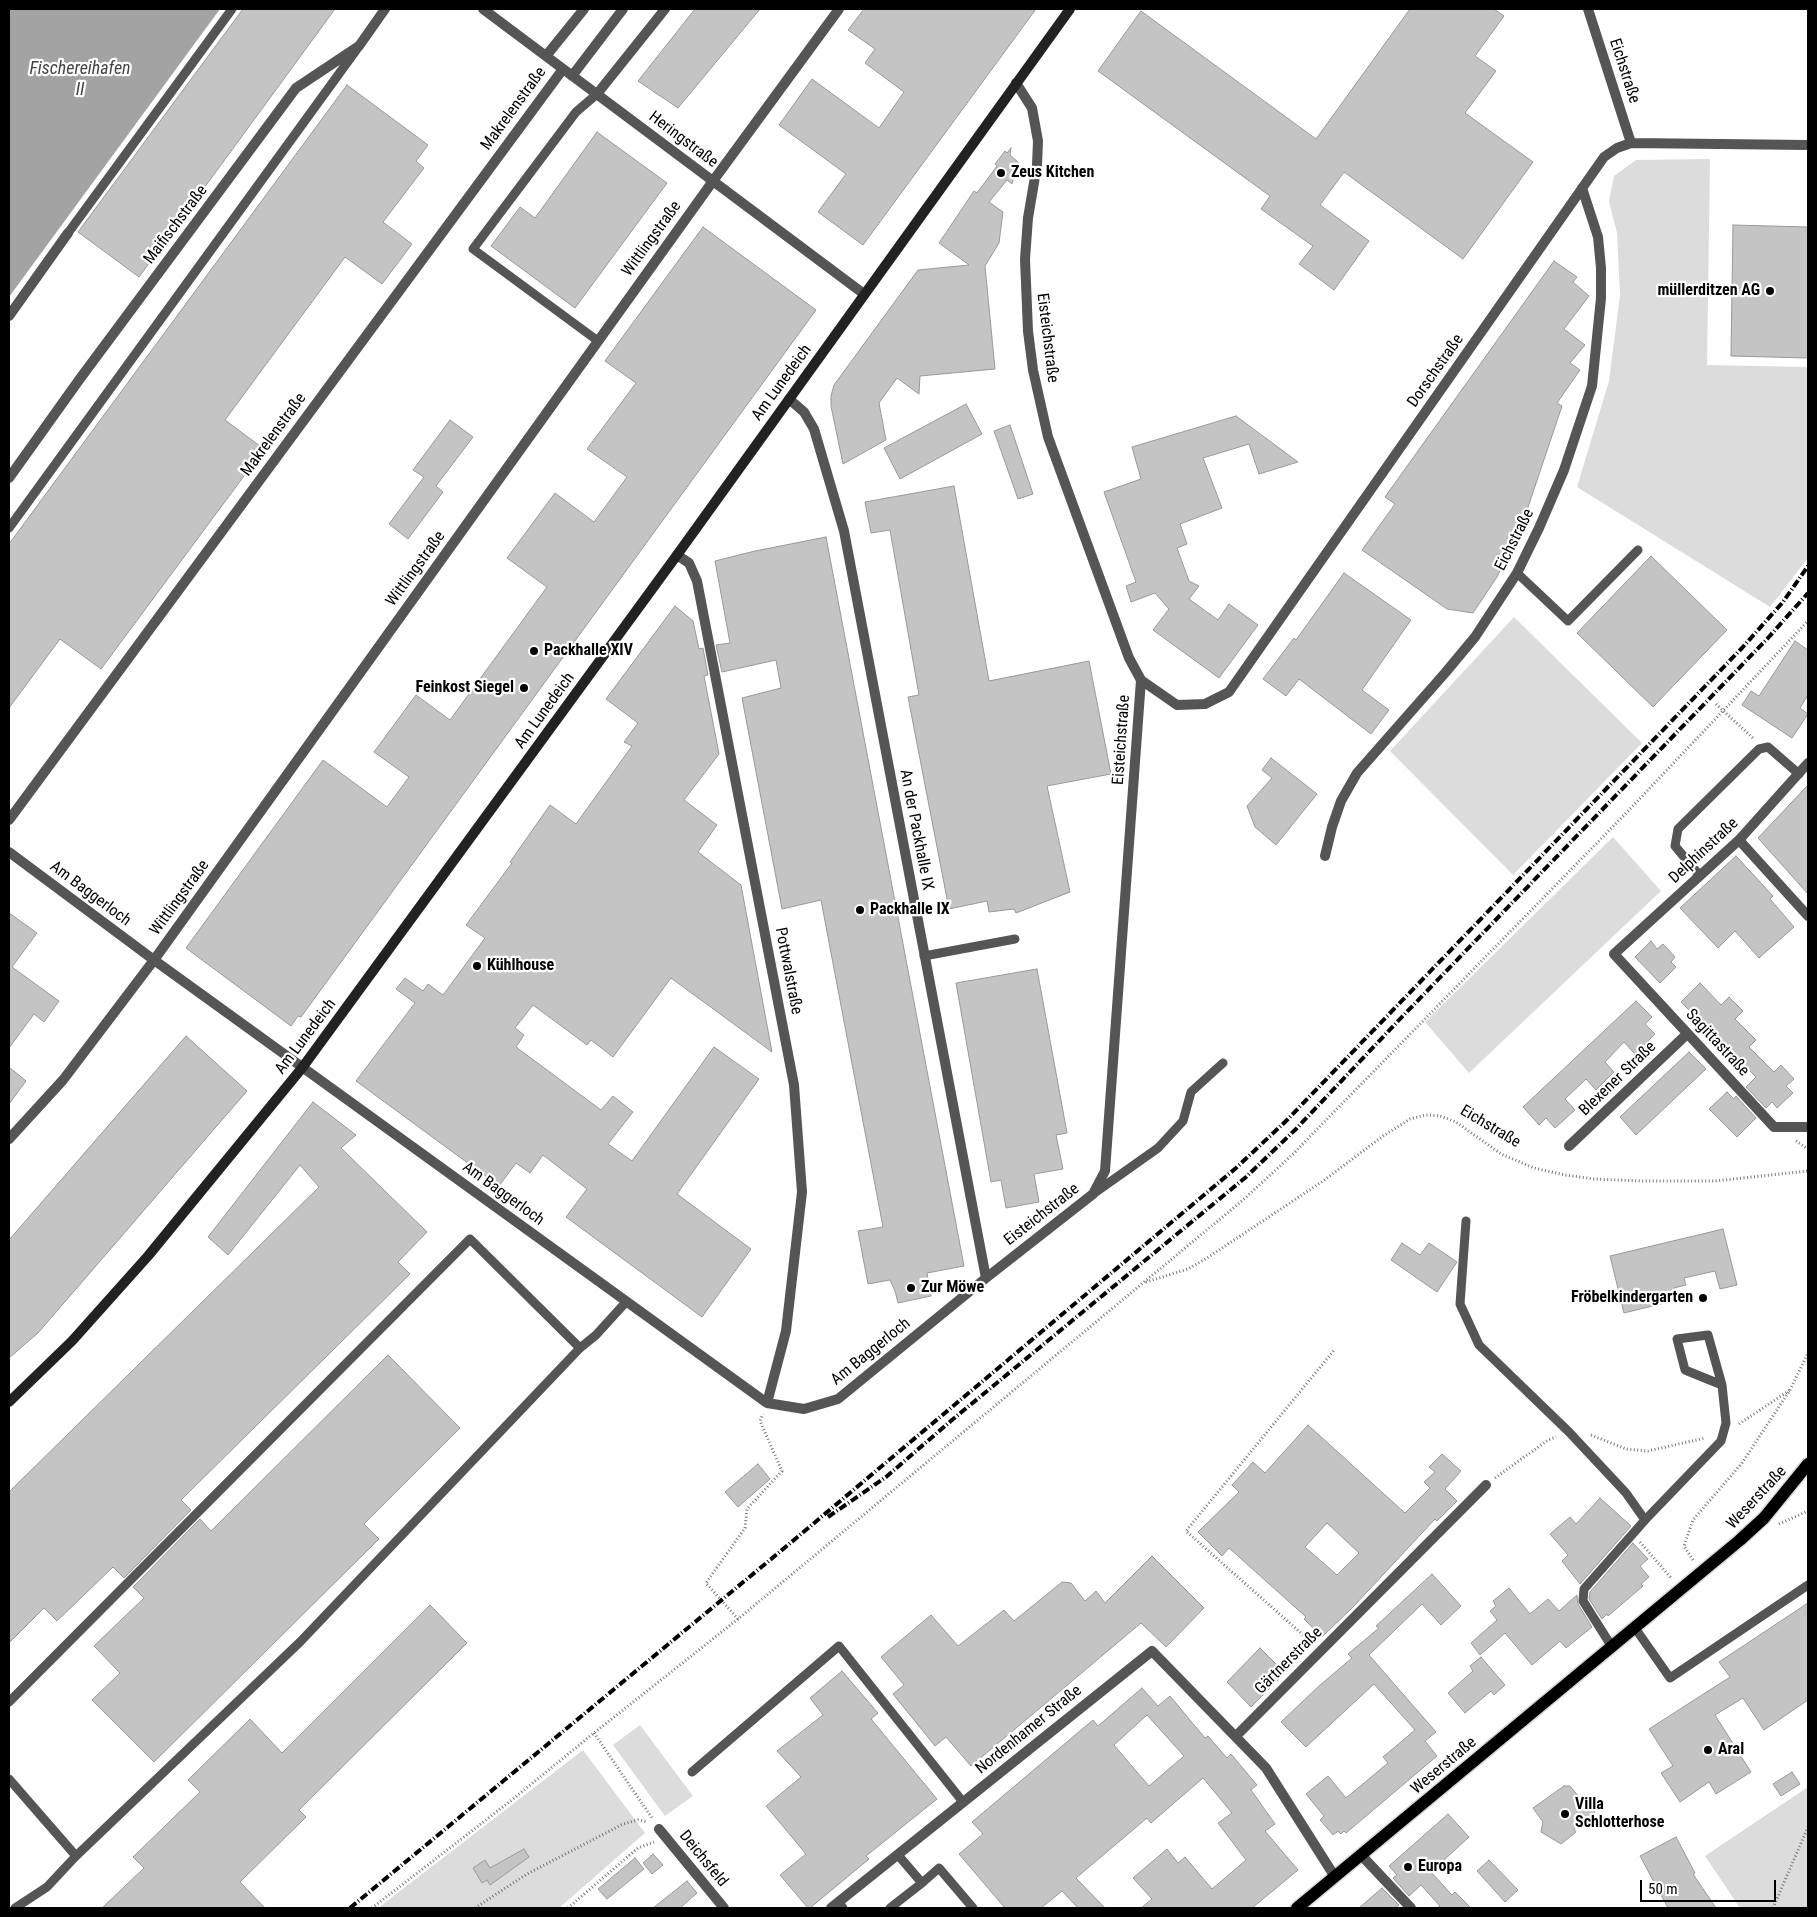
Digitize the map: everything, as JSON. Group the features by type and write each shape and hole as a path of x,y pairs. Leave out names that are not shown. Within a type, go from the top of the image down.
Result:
{"main road":[{"name":"Weserstraße","path":"1297,1908 1701,1574 1764,1518 1808,1464"}],"street":[{"name":"Maifischstraße","path":"9,478 79,380 296,88 359,46 385,9"},
{"name":"Heringstraße","path":"483,9 864,294"},
{"path":"546,56 584,9"},
{"path":"572,76 623,9"},
{"path":"597,94 665,9"},
{"name":"Wittlingstraße","path":"9,1139 63,1080 154,960 712,181 839,9"},
{"name":"Am Lunedeich","path":"9,1402 72,1341 129,1277 302,1068 677,555 1070,9"},
{"name":"Eichstraße","path":"1588,9 1630,143"},
{"name":"Makrelenstraße","path":"9,820 563,69"},
{"name":"Eisteichstraße","path":"986,1278 1093,1194 1106,1171 1141,680 1130,658 1048,437 1033,370 1027,322 1025,259 1028,218 1037,165 1038,141 1032,108 1016,83"},
{"name":"Dorschstraße","path":"1141,680 1177,704 1205,704 1229,692 1604,156 1616,148 1630,143 1808,145"},
{"name":"Eichstraße","path":"1325,856 1341,801 1358,773 1474,637 1517,573 1564,470 1592,386 1601,298 1598,237 1582,188"},
{"path":"9,316 68,233"},
{"name":"An der Packhalle IX","path":"789,399 804,412 814,429 844,531 986,1278"},
{"name":"Pottwalstraße","path":"677,555 689,563 697,581 794,1085 802,1192 786,1331 767,1403"},
{"name":"Delphinstraße","path":"1614,954 1739,840 1808,763"},
{"path":"1739,840 1808,916"},
{"name":"Am Baggerloch","path":"9,852 302,1068 767,1403 804,1409 838,1398 986,1278"},
{"name":"Sagittastraße","path":"1614,954 1774,1127 1808,1127"},
{"name":"Blexener Straße","path":"1570,1146 1687,1034"},
{"name":"Gärtnerstraße","path":"1236,1736 1486,1485"},
{"name":"Nordenhamer Straße","path":"838,1906 898,1854 1152,1651 1236,1736"},
{"path":"1236,1736 1266,1768 1335,1877"},
{"name":"Deichsfeld","path":"659,1830 724,1908"},
{"path":"1362,1856 1411,1908"}],"lane":[{"path":"68,233 232,9"},
{"path":"9,528 359,46"},
{"path":"597,94 576,112 473,249 598,341"},
{"path":"1517,573 1568,622 1638,550"},
{"path":"1700,876 1675,846 1678,828 1759,749 1768,747 1799,774"},
{"path":"924,956 1015,939"},
{"path":"1093,1194 1158,1148 1183,1121 1191,1092 1223,1063"},
{"path":"1466,1221 1460,1304 1479,1345 1569,1432 1626,1493 1645,1520"},
{"path":"9,1702 470,1239 580,1348"},
{"path":"15,1908 47,1887 76,1856 300,1642 626,1302"},
{"path":"1612,1647 1583,1601 1584,1589 1645,1520 1721,1441 1726,1423 1722,1385 1708,1335 1677,1339 1685,1370 1722,1385"},
{"path":"1634,1628 1670,1678 1808,1585"},
{"path":"692,1772 839,1646 963,1802"},
{"path":"9,1779 76,1856"},
{"path":"898,1854 922,1883"},
{"path":"890,1908 939,1868 973,1908"}],"path":[{"path":"372,1908 508,1803 738,1620 1243,1200 1292,1155 1631,808 1808,621"},
{"path":"1716,704 1763,748"},
{"name":"Eichstraße","path":"1144,1283 1188,1269 1207,1258 1324,1181 1383,1136 1410,1119 1426,1115 1440,1116 1456,1122 1501,1154 1534,1168 1565,1175 1594,1179 1644,1181 1715,1181 1808,1171"},
{"path":"1321,1651 1186,1531 1335,1349"},
{"path":"1701,1574 1684,1546 1692,1520 1742,1463 1790,1390 1808,1352"},
{"path":"1486,1485 1548,1440 1569,1432 1585,1432 1626,1448 1648,1451 1723,1433 1743,1422 1790,1390"},
{"path":"738,1620 706,1584 745,1528 747,1509 782,1472 760,1421 767,1403"},
{"path":"1634,1534 1682,1590"},
{"path":"594,1733 659,1830"},
{"path":"475,1908 528,1874 623,1824 638,1820 646,1821 659,1830"},
{"path":"1773,1908 1808,1827"},
{"path":"568,1908 638,1848 652,1842 669,1842"}],"shaded area":[{"path":"1710,159 1707,365 1808,367 1808,558 1770,607 1577,487 1609,381 1620,295 1617,233 1609,201 1614,176 1636,160"},
{"path":"1514,617 1642,743 1513,875 1390,751"},
{"path":"1613,837 1661,891 1469,1073 1425,1022"},
{"path":"640,1725 693,1796 665,1816 613,1745"},
{"path":"583,1750 645,1833 559,1908 378,1908"},
{"path":"1808,1787 1808,1908 1740,1908 1705,1856"}],"water":[{"name":"Fischereihafen II","path":"9,9 220,9 9,297"}],"building":[{"path":"243,9 335,9 139,277 78,232"},
{"path":"695,9 760,9 678,108 638,81"},
{"path":"864,9 1036,9 863,245 818,212 846,174 779,125 812,79 879,128 904,92 865,63 875,49 848,30"},
{"path":"1410,9 1494,9 1504,16 1475,56 1496,71 1465,113 1533,162 1463,259 1344,172 1320,205 1369,241 1334,290 1299,264 1313,246 1261,209 1270,196 1098,71 1141,11 1316,139"},
{"path":"347,85 428,145 416,161 424,168 383,222 412,244 382,284 345,257 225,420 264,449 101,669 60,639 9,708 9,544"},
{"path":"597,132 667,183 575,308 491,246 520,207 535,218"},
{"path":"1011,148 1010,155 1018,162 1012,184 1007,180 989,202 1003,212 999,243 985,266 995,369 920,376 919,394 897,378 879,403 886,440 843,464 831,406 834,385 918,270 969,265 939,243 974,191 977,193 997,166 995,164 1005,151 1007,153"},
{"name":"müllerditzen AG","path":"1733,225 1808,227 1808,358 1731,356"},
{"path":"703,227 816,310 301,1017 298,1016 291,1026 186,948 323,760 387,807 409,777 374,752 416,695 450,720 547,587 507,558 555,493 594,522 627,477 587,449 636,383 605,361"},
{"path":"1554,261 1577,277 1573,282 1589,296 1564,329 1585,345 1570,363 1580,370 1557,403 1562,406 1522,525 1497,577 1473,613 1447,609 1362,550 1395,504 1385,497"},
{"path":"966,404 982,434 900,479 884,448"},
{"path":"1236,416 1298,462 1259,474 1249,444 1203,458 1222,508 1180,524 1187,544 1177,548 1189,581 1199,586 1189,599 1218,620 1229,604 1258,625 1219,678 1153,630 1169,609 1155,593 1131,602 1126,586 1136,582 1104,492 1141,479 1132,447"},
{"path":"450,420 473,437 436,486 443,492 408,539 389,524 424,477 413,470"},
{"path":"1010,425 1033,494 1018,499 994,431"},
{"path":"954,486 989,681 1089,661 1111,774 1047,786 1070,892 1016,913 1014,909 989,912 987,901 949,909 908,697 919,695 890,530 871,533 865,502"},
{"name":"Packhalle IX","path":"826,537 964,1266 927,1273 931,1296 898,1303 890,1280 868,1284 858,1231 883,1227 821,900 782,909 742,698 781,688 776,660 722,672 716,645 730,643 715,561"},
{"path":"1651,556 1727,630 1653,707 1577,633"},
{"path":"1344,573 1411,620 1362,690 1389,710 1371,734 1299,679 1286,696 1263,679 1294,638 1296,640"},
{"path":"675,606 693,621 699,649 703,648 708,675 704,676 719,754 684,800 717,825 698,852 741,885 772,1052 671,978 613,1057 591,1040 587,1045 533,1005 515,1028 524,1035 516,1047 601,1110 613,1096 633,1112 608,1144 632,1161 714,1047 759,1079 677,1194 751,1249 702,1317 566,1217 587,1189 543,1155 530,1173 516,1163 499,1186 356,1081 415,1003 396,989 405,978 423,991 428,984 443,995 485,938 466,925 512,863 510,862 550,805 576,824 632,746 624,742 638,723 606,699"},
{"path":"1795,641 1808,650 1808,695 1800,708 1808,714 1792,738 1742,705 1751,691 1759,696"},
{"path":"1271,758 1317,794 1276,845 1255,827 1247,806 1272,778 1262,770"},
{"path":"1808,785 1808,894 1758,838"},
{"path":"1736,856 1773,896 1770,899 1794,927 1759,958 1735,931 1718,948 1680,908"},
{"path":"9,913 37,933 12,967 59,1001 44,1022 34,1014 9,1048"},
{"path":"1651,941 1657,949 1663,944 1675,957 1671,962 1676,967 1660,983 1635,957"},
{"path":"1037,969 1067,1133 1056,1135 1063,1169 1034,1174 1039,1202 1006,1208 1001,1180 991,1182 956,983"},
{"path":"1700,983 1721,1005 1729,997 1743,1011 1735,1019 1756,1040 1749,1047 1774,1072 1781,1065 1794,1079 1786,1086 1793,1093 1777,1108 1772,1102 1766,1108 1746,1087 1756,1077 1681,1002"},
{"path":"1636,1001 1652,1017 1645,1024 1655,1034 1635,1054 1624,1042 1605,1062 1614,1072 1596,1090 1586,1079 1565,1099 1575,1110 1555,1128 1546,1118 1539,1125 1523,1107"},
{"path":"186,1036 247,1091 38,1333 9,1358 9,1240"},
{"path":"1689,1052 1706,1069 1636,1135 1620,1117"},
{"path":"9,1067 26,1081 9,1104"},
{"path":"1727,1092 1734,1099 1736,1096 1756,1118 1737,1137 1709,1109"},
{"path":"313,1102 356,1135 341,1148 427,1232 398,1262 410,1274 181,1500 191,1510 124,1578 113,1567 57,1621 44,1608 9,1643 9,1492 319,1187 300,1165 228,1255 208,1237"},
{"path":"1723,1229 1737,1285 1720,1289 1715,1271 1684,1278 1686,1285 1674,1288 1677,1300 1624,1313 1610,1256"},
{"path":"1402,1243 1420,1255 1429,1243 1457,1262 1437,1292 1391,1260"},
{"path":"388,1355 460,1428 364,1524 379,1539 154,1762 92,1700 120,1673 94,1646 144,1598 133,1587 200,1519 211,1531"},
{"path":"1308,1425 1405,1513 1430,1488 1424,1482 1435,1472 1429,1467 1442,1454 1461,1471 1445,1489 1457,1501 1437,1521 1435,1519 1354,1606 1322,1637 1304,1619 1306,1617 1229,1548 1222,1556 1198,1532 1239,1492 1232,1485 1253,1462 1265,1473","holes":["1327,1523 1359,1553 1337,1575 1305,1547"]},
{"path":"758,1464 770,1479 738,1507 725,1492"},
{"path":"1600,1498 1631,1526 1580,1584 1562,1561 1568,1555 1550,1534 1570,1517 1576,1524"},
{"path":"1633,1543 1648,1559 1640,1566 1649,1577 1641,1584 1643,1586 1602,1619 1589,1599 1590,1592"},
{"path":"1152,1556 1204,1608 1166,1647 1141,1623 971,1766 946,1737 935,1746 893,1694 904,1685 881,1657 931,1615 958,1646 1004,1610 1014,1621 1062,1582 1071,1583 1085,1601 1096,1591 1105,1603"},
{"path":"1432,1574 1461,1606 1441,1625 1422,1604 1369,1655 1436,1732 1425,1741 1437,1756 1346,1833 1344,1831 1341,1834 1338,1831 1333,1835 1320,1820 1324,1816 1306,1794 1328,1776 1346,1798 1388,1763 1383,1757 1415,1730 1374,1684 1306,1747 1281,1722 1352,1658 1348,1654 1379,1628 1376,1626"},
{"path":"1509,1588 1530,1614 1548,1599 1559,1611 1577,1595 1578,1604 1592,1627 1566,1648 1560,1641 1532,1665 1505,1633 1480,1655 1471,1643 1497,1620 1490,1611 1496,1606 1493,1601"},
{"path":"1808,1603 1808,1700 1764,1730 1743,1698 1715,1715 1751,1772 1716,1794 1709,1782 1680,1802 1661,1773 1673,1766 1649,1729 1730,1677 1719,1662"},
{"path":"430,1605 467,1643 299,1810 306,1817 240,1882 265,1908 102,1908 144,1868 133,1857 200,1792 188,1780 250,1719 282,1753"},
{"path":"1260,1648 1285,1673 1251,1707 1227,1682"},
{"path":"1481,1657 1505,1685 1494,1695 1491,1691 1465,1713 1448,1693 1473,1671 1470,1666"},
{"path":"842,1671 878,1713 871,1719 937,1799 866,1856 869,1859 808,1908 780,1875 806,1854 766,1806 801,1777 777,1751 823,1715 810,1698"},
{"path":"1142,1688 1158,1706 1170,1696 1205,1738 1208,1736 1227,1758 1231,1754 1257,1785 1251,1790 1275,1824 1265,1831 1298,1870 1252,1908 1141,1908 1152,1899 1133,1878 1167,1849 1178,1863 1185,1857 1212,1889 1246,1860 1218,1823 1232,1813 1203,1778 1151,1823 1147,1818 1076,1878 1105,1908 1078,1908 1062,1891 1041,1908 1005,1908 959,1854 983,1834 972,1822 1093,1720 1098,1726","holes":["1147,1715 1184,1756 1149,1786 1114,1745"]},
{"path":"1792,1772 1800,1784 1781,1796 1773,1784"},
{"name":"Villa Schlotterhose","path":"1564,1786 1570,1786 1595,1812 1574,1829 1576,1832 1561,1844 1541,1832 1543,1822 1533,1808"},
{"path":"1448,1814 1469,1837 1431,1872 1452,1895 1455,1892 1471,1908 1437,1908 1440,1906 1421,1885 1409,1896 1393,1878 1397,1875 1389,1866"},
{"path":"1676,1837 1695,1873 1693,1874 1716,1908 1668,1908 1640,1856"},
{"path":"524,1849 529,1857 490,1885 487,1880 482,1883 473,1868 485,1860 490,1868"},
{"path":"653,1854 663,1865 652,1874 643,1863"},
{"path":"635,1858 644,1869 607,1899 598,1889"},
{"path":"1489,1860 1518,1890 1505,1902 1477,1871"},
{"path":"687,1881 697,1893 680,1908 653,1908"},
{"path":"1382,1888 1399,1905 1395,1908 1359,1908"}],"railway":[{"path":"350,1908 788,1545 1236,1168 1286,1121 1742,648 1783,602 1808,566"},
{"path":"828,1517 886,1477 952,1420 1246,1177 1296,1129 1768,638 1808,593"}],"place":[{"name":"Zeus Kitchen","path":"1001,173"},
{"name":"müllerditzen AG","path":"1770,291"},
{"name":"Packhalle XIV","path":"534,651"},
{"name":"Feinkost Siegel","path":"524,688"},
{"name":"Packhalle IX","path":"860,910"},
{"name":"Kühlhouse","path":"477,966"},
{"name":"Zur Möwe","path":"911,1288"},
{"name":"Fröbelkindergarten","path":"1703,1298"},
{"name":"Aral","path":"1708,1750"},
{"name":"Villa Schlotterhose","path":"1565,1814"},
{"name":"Europa","path":"1408,1867"}]}
